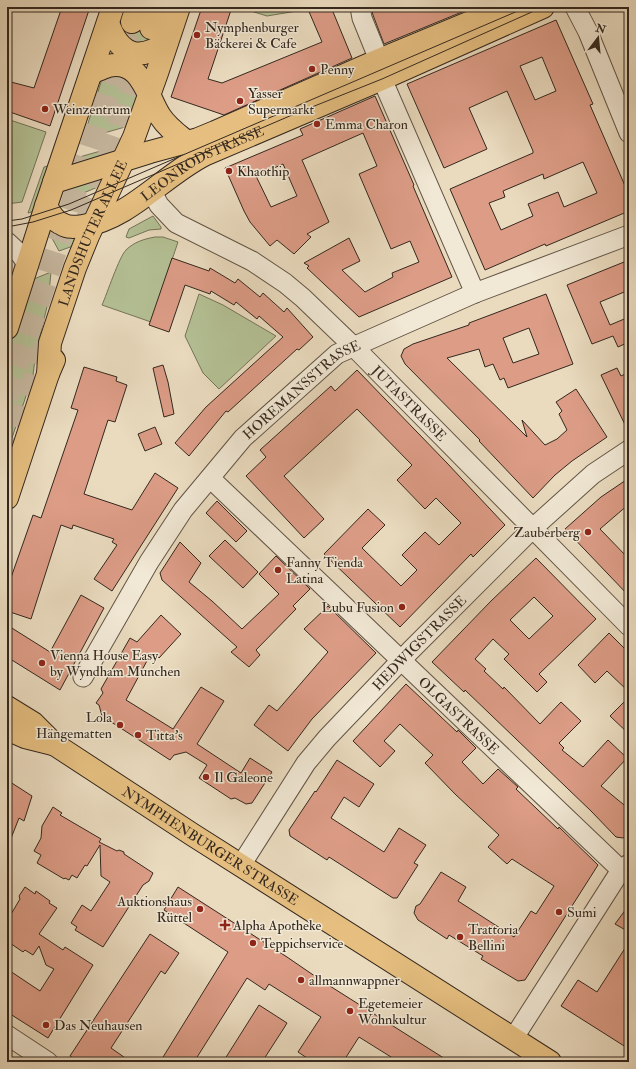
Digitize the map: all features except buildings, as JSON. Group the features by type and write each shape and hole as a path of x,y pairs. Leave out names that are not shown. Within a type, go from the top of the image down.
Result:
{"main road":[{"path":"140,19 158,7"},
{"name":"LANDSHUTER ALLEE","path":"9,481 48,374 50,343 75,268 88,236 102,220 149,96 179,7"},
{"name":"LEONRODSTRASSE","path":"46,206 57,222 63,225 74,227 102,220 132,205 152,192 191,162 204,155 507,7"},
{"name":"LEONRODSTRASSE","path":"54,182 187,142 215,132 543,7"},
{"path":"110,15 115,40 124,49 130,52 144,54 156,50 167,42"},
{"path":"7,328 110,15"},
{"path":"91,73 114,65 127,67 134,70 138,74 161,118 187,142"},
{"name":"NYMPHENBURGER STRASSE","path":"7,707 33,723 54,744 240,865 550,1062"},
{"name":"NYMPHENBURGER STRASSE","path":"7,729 25,737 54,744"}],"street":[{"path":"360,7 362,18 381,69 475,293"},
{"path":"575,7 588,32 629,133"},
{"name":"JUTASTRASSE","path":"152,192 159,204 176,222 252,261 285,283 303,298 354,347 629,626"},
{"name":"HOREMANSSTRASSE","path":"83,677 169,531 184,510 243,438 337,354 475,293 629,236"},
{"path":"7,242 21,255 28,266"},
{"name":"HEDWIGSTRASSE","path":"240,865 306,763 327,738 533,528 593,474 629,450"},
{"name":"OLGASTRASSE","path":"210,478 402,660 625,867"},
{"path":"513,1039 625,867"},
{"path":"7,1035 48,1062"}],"green space":[{"path":"120,7 128,7 159,31 158,41 132,46 116,18"},
{"path":"238,7 304,7 303,10 267,16"},
{"path":"118,70 140,90 132,125 83,139 102,79"},
{"path":"7,119 46,132 22,202 7,204"},
{"path":"125,144 121,154 73,166 76,158"},
{"path":"52,165 35,211 28,213 44,167"},
{"path":"108,172 105,184 62,202 66,187"},
{"path":"153,216 161,229 149,230 129,238 126,237 129,229"},
{"path":"49,228 62,236 78,236 76,245 59,251 47,229"},
{"path":"155,237 163,237 178,242 151,322 102,305 126,250 139,241"},
{"path":"51,272 48,303 36,351 33,375 7,453 7,349 29,281"},
{"path":"199,294 223,305 276,336 219,389 203,373 185,336"}],"tunnel":[{"path":"7,398 132,22"},
{"path":"87,220 151,28"},
{"path":"7,459 47,340"}],"tram line":[{"path":"7,221 22,219 69,204 527,7"},
{"path":"7,227 33,222 71,210 292,115 382,79 543,7"}],"place":[{"name":"Nymphenburger Bäckerei & Cafe","path":"197,35"},
{"name":"Penny","path":"312,69"},
{"name":"Yasser Supermarkt","path":"240,101"},
{"name":"Weinzentrum","path":"45,109"},
{"name":"Emma Charon","path":"317,124"},
{"name":"Khaothip","path":"229,171"},
{"name":"Zauberberg","path":"588,532"},
{"name":"Fanny Tienda Latina","path":"278,570"},
{"name":"Lubu Fusion","path":"402,607"},
{"name":"Vienna House Easy by Wyndham Munchen","path":"42,663"},
{"name":"Lola Hängematten","path":"120,725"},
{"name":"Titta's","path":"138,735"},
{"name":"Il Galeone","path":"206,777"},
{"name":"Auktionshaus Rüttel","path":"200,909"},
{"name":"Sumi","path":"559,912"},
{"name":"Alpha Apotheke","path":"225,925"},
{"name":"Trattoria Bellini","path":"460,937"},
{"name":"Teppichservice","path":"253,943"},
{"name":"allmannwappner","path":"301,980"},
{"name":"Egetemeier Wohnkultur","path":"350,1011"},
{"name":"Das Neuhausen","path":"46,1025"}]}
